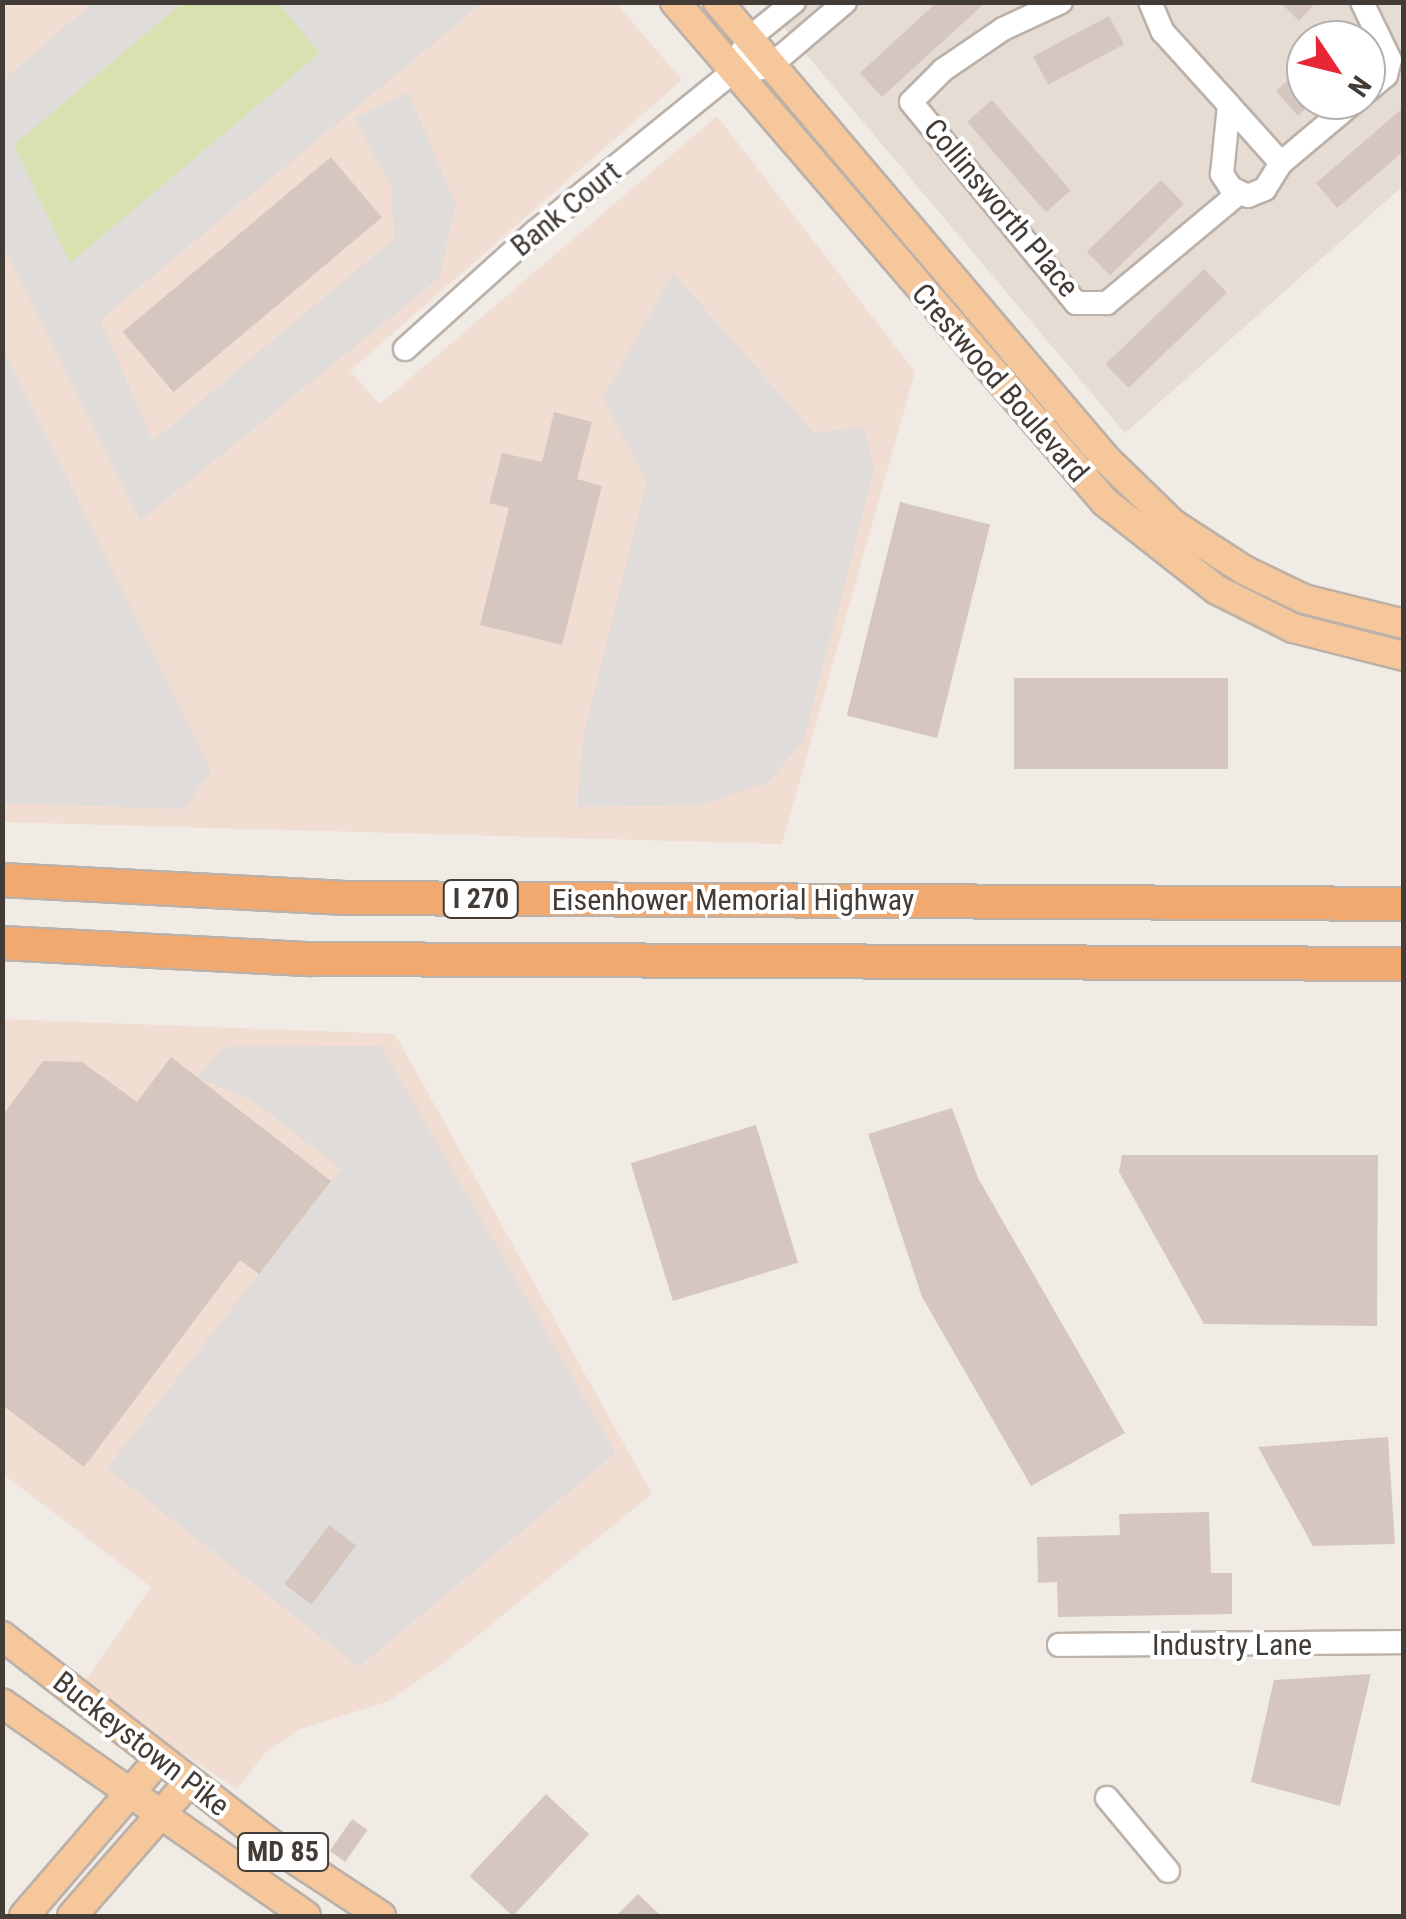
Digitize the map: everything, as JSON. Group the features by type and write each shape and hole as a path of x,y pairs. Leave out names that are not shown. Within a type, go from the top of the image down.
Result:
{"highway":[{"name":"Eisenhower Memorial Highway","path":"2,880 346,898 1404,904"},
{"name":"Eisenhower Memorial Highway","path":"2,944 312,958 1404,964"}],"main road":[{"name":"Crestwood Boulevard","path":"675,2 731,73 1105,502 1155,547 1217,590 1293,628 1404,656"},
{"name":"Crestwood Boulevard","path":"718,2 769,67 1106,459 1173,524 1244,570 1304,599 1404,624"},
{"name":"Buckeystown Pike","path":"2,1636 188,1782 381,1916"},
{"name":"Buckeystown Pike","path":"2,1703 306,1916"},
{"path":"24,1916 159,1759"},
{"path":"72,1916 188,1782"}],"street":[{"path":"731,73 748,39 794,2"},
{"path":"731,73 769,67 845,2"},
{"name":"Collinsworth Place","path":"1061,2 1003,29 942,70 911,102 1076,303 1106,303 1239,193"},
{"path":"1150,2 1163,32 1280,162"},
{"path":"1386,52 1390,60 1386,76"},
{"name":"Bank Court","path":"405,349 536,232 731,73"},
{"path":"1228,105 1222,174 1239,193 1265,189 1280,162 1331,120"},
{"name":"Industry Lane","path":"1060,1645 1404,1642"},
{"path":"1107,1798 1168,1871"}],"shaded area":[{"path":"2,3 616,3 682,80 350,371 380,404 717,116 915,372 782,844 3,822"},
{"path":"93,3 182,3 14,145 70,263 320,53 278,3 482,3 100,320 153,441 394,239 391,185 354,118 408,92 456,205 439,278 140,521 3,246 3,80"},
{"path":"763,3 1403,3 1403,186 1125,433"},
{"path":"673,273 814,433 864,427 874,470 804,740 768,782 700,805 577,807 583,740 647,482 603,398"},
{"path":"2,346 211,771 184,809 3,803"},
{"path":"2,1019 395,1034 652,1494 445,1662 389,1701 301,1729 266,1752 237,1789 80,1688 151,1587 3,1474"},
{"path":"381,1046 616,1453 359,1667 107,1468 341,1169 251,1099 196,1078 225,1047"}],"green space":[{"path":"182,3 278,3 320,53 70,264 13,145"}],"building":[{"path":"937,2 986,2 882,97 860,73"},
{"path":"1280,2 1316,2 1300,20"},
{"path":"1109,16 1124,44 1048,85 1033,56"},
{"path":"1286,82 1286,102 1276,91"},
{"path":"992,100 1071,191 1046,212 967,122"},
{"path":"1404,107 1404,151 1337,208 1316,183"},
{"path":"331,157 382,218 173,392 123,332"},
{"path":"1161,180 1184,204 1110,275 1087,252"},
{"path":"1204,269 1227,293 1128,388 1105,364"},
{"path":"554,412 592,422 577,479 602,486 562,645 480,625 509,508 489,503 502,453 542,462"},
{"path":"900,502 990,524 937,738 847,715"},
{"path":"1014,678 1228,678 1228,769 1014,769"},
{"path":"171,1057 331,1181 259,1274 240,1260 84,1467 2,1405 2,1116 43,1061 82,1062 137,1102"},
{"path":"952,1108 978,1178 1125,1433 1031,1486 922,1297 868,1134"},
{"path":"756,1125 798,1263 673,1301 631,1163"},
{"path":"1122,1155 1378,1155 1377,1326 1204,1324 1119,1172"},
{"path":"1388,1437 1395,1544 1313,1546 1258,1447"},
{"path":"1209,1512 1211,1573 1232,1573 1232,1614 1058,1617 1057,1582 1038,1583 1037,1537 1120,1535 1119,1514"},
{"path":"329,1525 356,1545 312,1605 284,1584"},
{"path":"1371,1674 1340,1806 1251,1782 1274,1680"},
{"path":"546,1794 589,1834 513,1916 470,1876"},
{"path":"352,1819 368,1830 345,1862 330,1851"},
{"path":"638,1894 661,1916 616,1916"}]}
